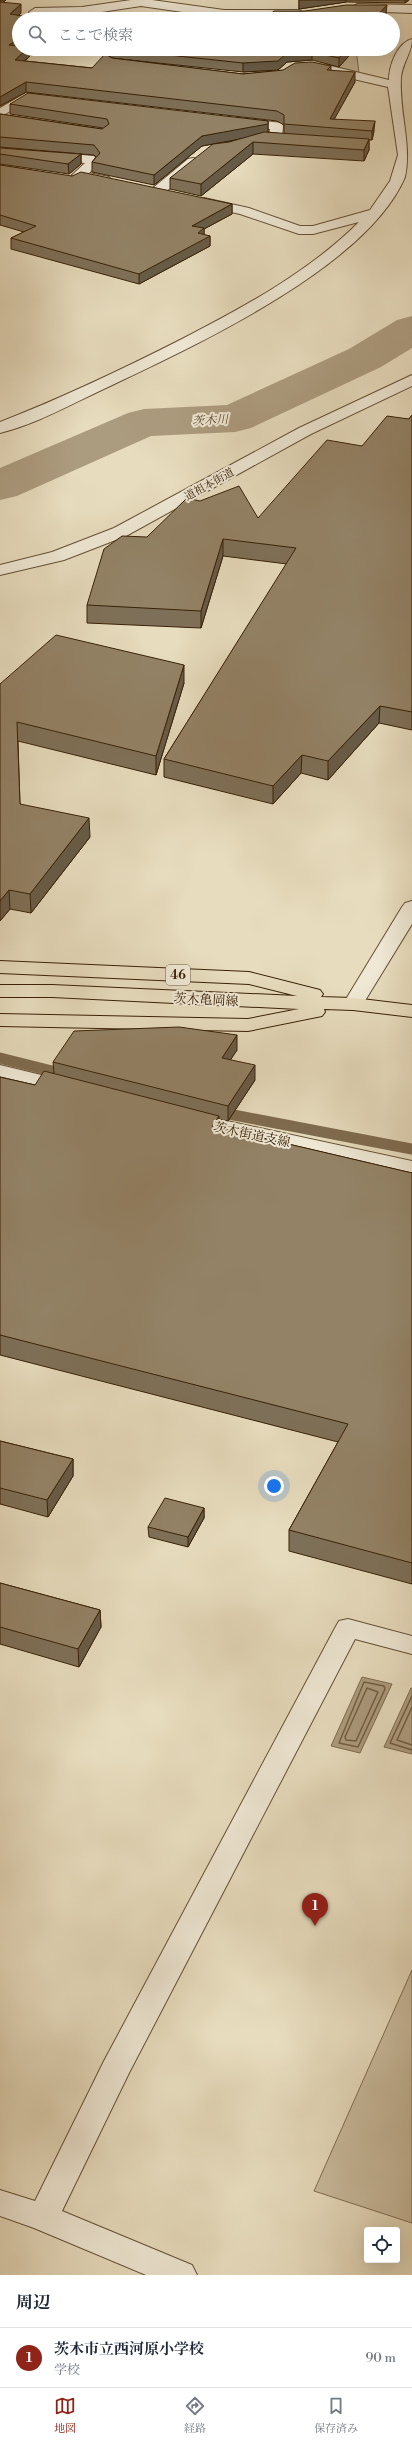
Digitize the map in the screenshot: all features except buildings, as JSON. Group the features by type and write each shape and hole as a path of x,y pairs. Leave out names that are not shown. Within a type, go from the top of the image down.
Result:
{"main road":[{"name":"46","path":"0,967 249,978 353,1004"},
{"name":"茨木亀岡線","path":"0,991 52,991 353,1004 412,1011"},
{"name":"46","path":"0,1020 248,1025 353,1004"}],"street":[{"path":"35,12 88,10 141,2 210,12"},
{"path":"346,8 412,9"},
{"path":"0,428 94,388 239,314 315,267 357,233 376,213 395,184 405,154 394,85 395,68 407,47 412,43"},
{"path":"312,66 394,85"},
{"path":"0,113 26,96 50,100"},
{"path":"0,118 16,120"},
{"path":"230,121 277,126 269,138 290,140"},
{"path":"0,152 89,159 92,163 72,180 65,179"},
{"path":"158,191 202,154"},
{"path":"79,175 115,182"},
{"path":"143,188 172,194"},
{"path":"194,200 244,211 298,230 313,230 376,213"},
{"name":"道祖本街道","path":"0,570 58,556 120,532 305,431 412,380"},
{"path":"353,1004 412,906"},
{"path":"0,1071 84,1092"},
{"name":"茨木街道支線","path":"168,1114 412,1168"},
{"path":"43,2217 115,2070 348,1628 412,1645"},
{"path":"0,2203 43,2217 181,2275"}],"shaded area":[{"path":"337,56 357,56 359,73 321,62"},
{"path":"412,1970 412,2223 314,2191"}],"water":[{"path":"362,1677 392,1684 360,1753 331,1746"},
{"path":"412,1688 412,1754 384,1747"}],"waterway":[{"name":"茨木川","path":"0,486 83,448 144,423 235,418 365,358 412,329"},
{"path":"0,1058 68,1075"},
{"path":"218,1112 412,1149"}],"place":[{"name":"茨木市立西河原小学校","path":"315,1926"}]}
